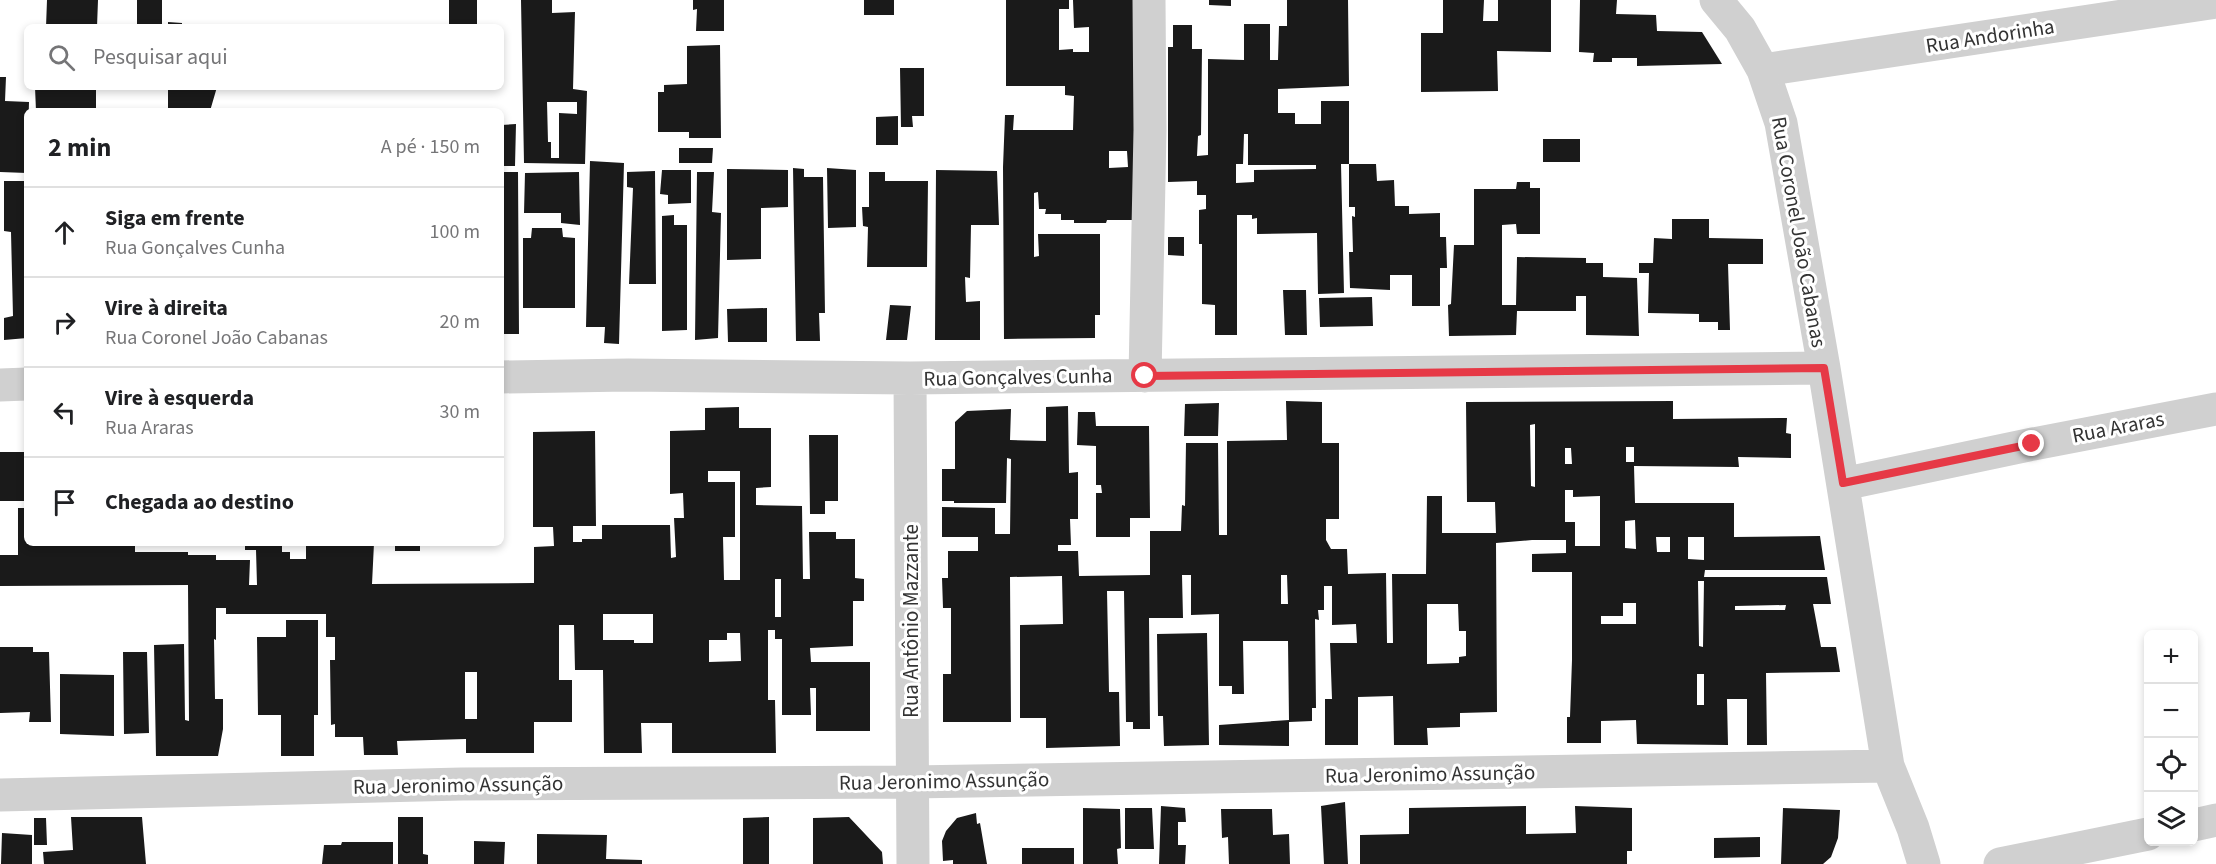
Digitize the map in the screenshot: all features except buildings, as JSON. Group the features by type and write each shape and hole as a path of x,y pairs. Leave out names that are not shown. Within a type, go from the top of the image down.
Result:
{"street":[{"path":"1145,376 1150,130 1149,0"},
{"name":"Rua Coronel João Cabanas","path":"1716,0 1740,29 1763,70 1781,123 1824,368 1888,766 1913,828 1924,864"},
{"name":"Rua Andorinha","path":"1763,70 2216,2"},
{"name":"Rua Gonçalves Cunha","path":"504,377 628,375 910,378 1824,368"},
{"name":"Rua Antônio Mazzante","path":"910,378 913,864"},
{"path":"0,384 24,384"},
{"name":"Rua Araras","path":"1843,483 2216,409"},
{"name":"Rua Jeronimo Assunção","path":"0,795 462,784 911,782 1888,766"},
{"path":"2198,824 2216,820"},
{"path":"2000,864 2144,835"}],"route":[{"path":"1145,376 1824,368 1843,483 2032,444"}]}
